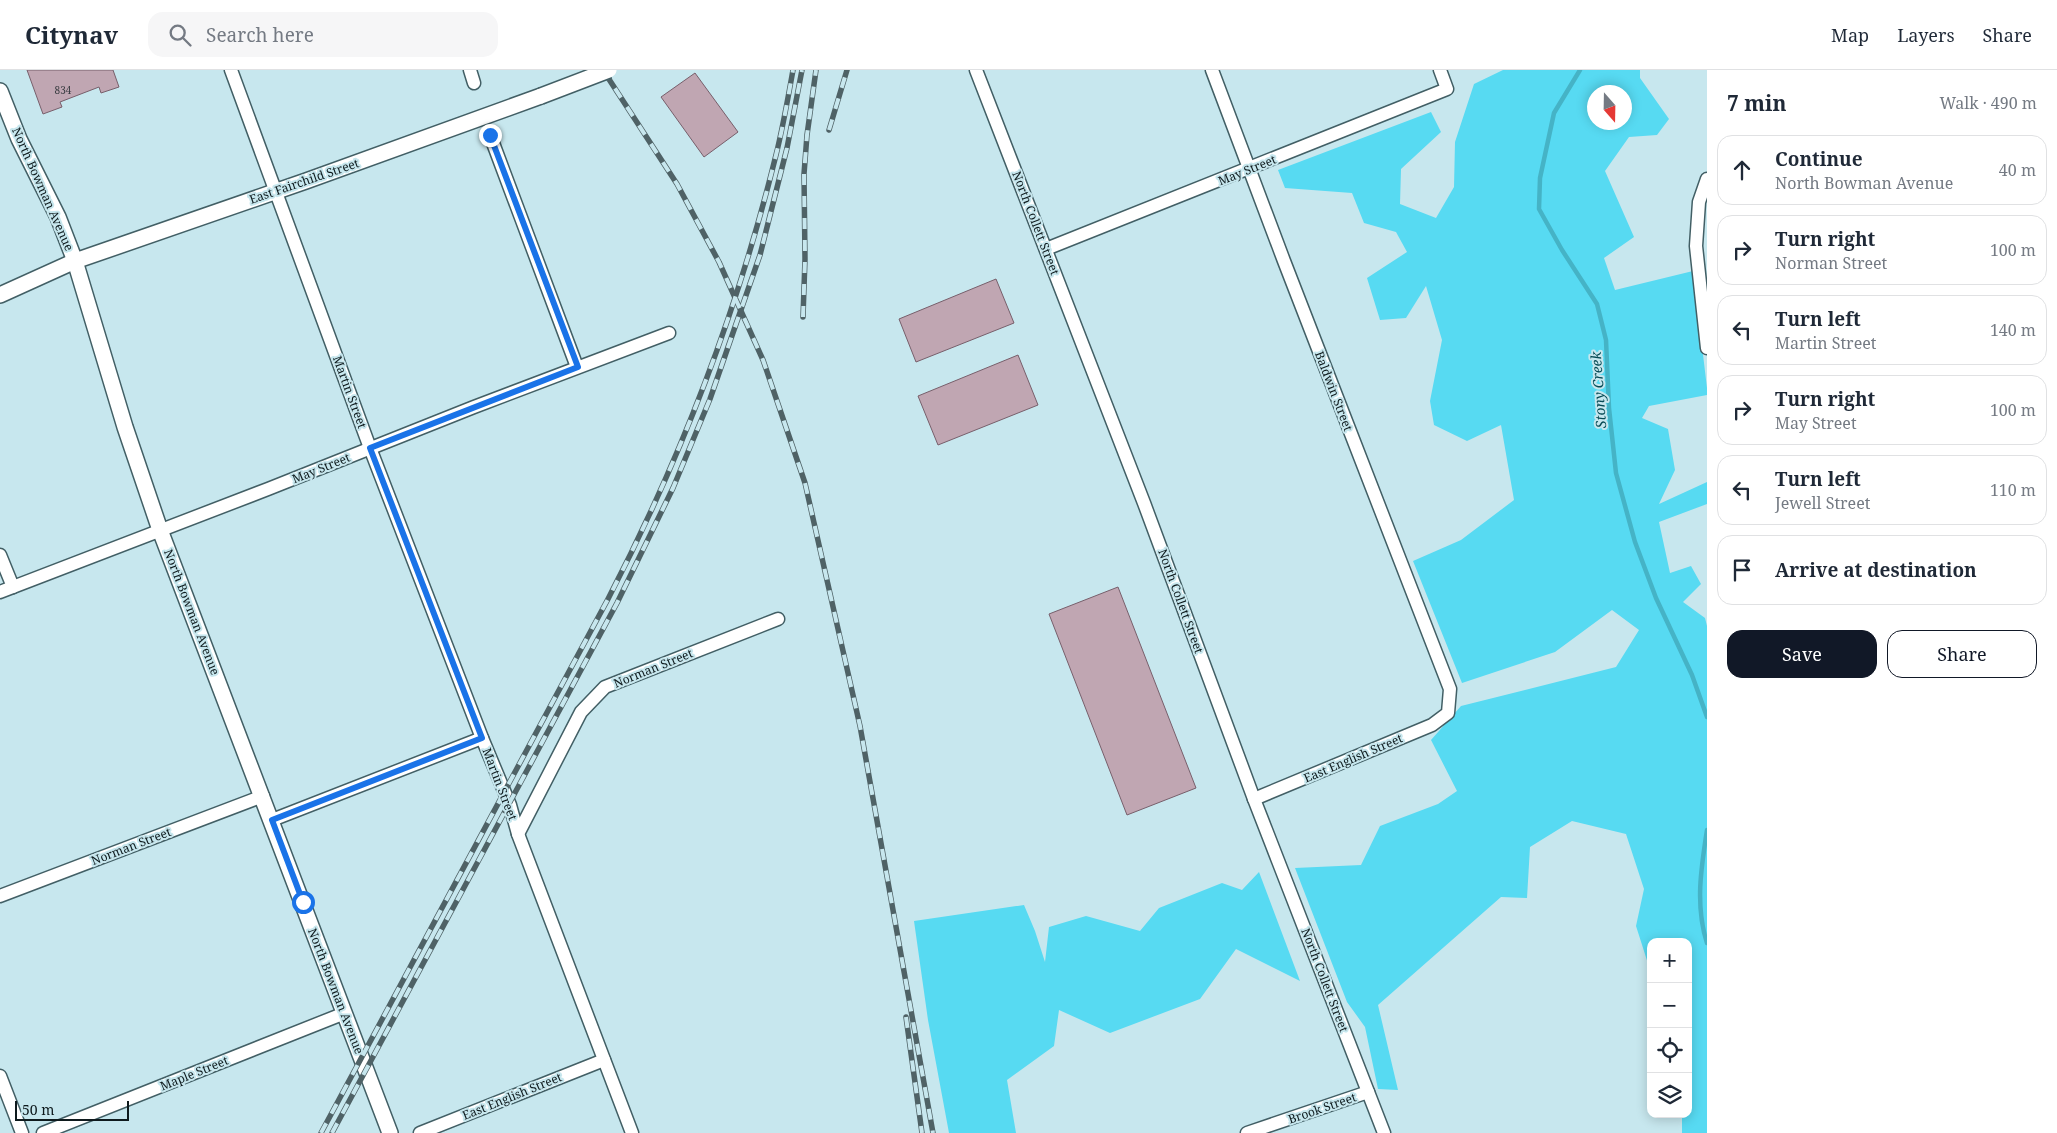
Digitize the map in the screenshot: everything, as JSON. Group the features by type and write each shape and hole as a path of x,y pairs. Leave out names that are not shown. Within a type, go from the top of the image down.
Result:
{"street":[{"name":"Martin Street","path":"231,70 370,448 482,738 510,805 518,834 632,1133"},
{"path":"470,70 474,83"},
{"name":"East Fairchild Street","path":"0,295 75,261 171,226 275,192 609,70"},
{"name":"North Collett Street","path":"976,70 1144,503 1254,799 1384,1133"},
{"name":"Baldwin Street","path":"1212,70 1450,689 1448,712"},
{"name":"May Street","path":"1046,249 1447,89 1440,70"},
{"name":"North Bowman Avenue","path":"0,91 19,139 58,217 75,261 125,427 160,530 390,1133"},
{"path":"490,135 578,367"},
{"path":"1707,179 1699,202 1696,246 1707,348"},
{"name":"May Street","path":"0,592 669,333"},
{"path":"0,555 13,587"},
{"name":"Norman Street","path":"518,834 581,712 605,687 778,619"},
{"name":"East English Street","path":"1254,799 1432,725 1448,712"},
{"path":"272,820 482,738"},
{"name":"Norman Street","path":"0,896 263,796"},
{"name":"Maple Street","path":"43,1133 345,1014"},
{"name":"East English Street","path":"420,1133 604,1060"},
{"path":"0,1076 22,1133"},
{"name":"Brook Street","path":"1247,1133 1368,1092"}],"shaded area":[{"path":"1503,70 1640,70 1640,78 1669,119 1657,135 1629,137 1605,171 1634,237 1604,258 1615,290 1693,271 1707,388 1707,395 1649,406 1642,418 1668,429 1675,470 1659,504 1707,482 1707,504 1659,522 1670,573 1691,566 1701,584 1683,602 1705,618 1707,626 1707,1133 1682,1133 1682,1118 1692,1118 1692,938 1647,938 1647,960 1636,926 1644,889 1626,834 1572,821 1530,847 1527,898 1501,897 1378,1005 1398,1090 1378,1089 1365,1027 1347,1002 1295,868 1361,865 1380,826 1438,804 1457,791 1431,740 1461,706 1616,667 1639,630 1612,610 1555,652 1462,683 1413,561 1461,540 1514,500 1501,425 1467,441 1434,425 1430,401 1442,340 1426,286 1406,318 1380,320 1367,278 1407,252 1396,232 1364,223 1352,193 1285,188 1278,170 1431,112 1441,132 1401,169 1400,204 1436,218 1454,187 1455,142 1474,84"},
{"path":"1259,872 1300,981 1236,949 1200,999 1110,1033 1059,1010 1054,1046 1007,1080 1016,1133 949,1133 928,1020 914,921 1024,905 1045,962 1049,927 1086,916 1140,931 1159,908 1222,883 1242,890"}],"building":[{"path":"27,70 113,70 119,87 101,93 99,87 60,102 62,107 43,114"},
{"path":"695,73 738,132 704,157 661,97"},
{"path":"996,279 1014,323 916,362 899,319"},
{"path":"1018,355 1038,405 938,445 918,396"},
{"path":"1118,587 1196,788 1127,815 1049,614"}],"waterway":[{"name":"Stony Creek","path":"1580,70 1554,113 1540,178 1539,209 1562,250 1597,304 1606,340 1609,408 1616,473 1635,542 1656,598 1692,675 1707,717"},
{"name":"Stony Creek","path":"1707,830 1700,887 1701,915 1707,943"}],"railway":[{"path":"603,70 677,184 719,262 763,360 805,483 860,726 933,1133"},
{"path":"321,1133 608,599 660,492 705,382 744,270 776,155 793,70"},
{"path":"332,1133 617,603 673,488 710,399 760,255 787,148 802,70"},
{"path":"803,317 805,259 804,174 816,70"},
{"path":"829,130 847,70"},
{"path":"906,1017 922,1133"}],"route":[{"path":"303,902 272,820 482,738 370,448 578,367 490,135"}]}
